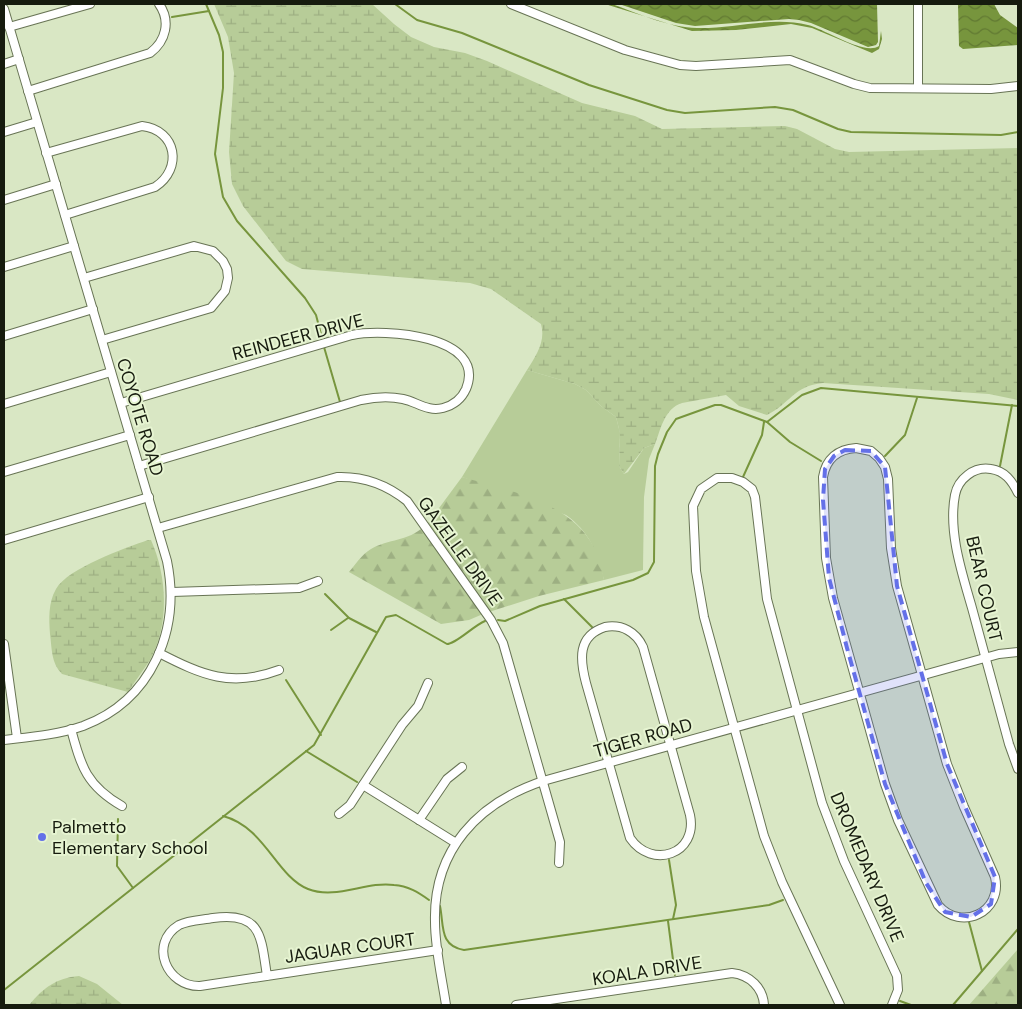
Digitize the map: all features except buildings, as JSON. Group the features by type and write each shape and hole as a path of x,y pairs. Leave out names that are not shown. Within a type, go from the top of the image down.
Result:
{"street":[{"path":"9,28 90,4"},
{"path":"28,91 150,53 159,44 165,29 165,16 159,4"},
{"path":"511,4 625,50 685,66 790,60 864,87 991,89 1018,86"},
{"path":"918,4 918,88"},
{"name":"COYOTE ROAD","path":"4,9 158,528 167,561 172,592 169,623 160,653 142,683 124,702 102,716 71,729 4,740"},
{"path":"4,64 19,59"},
{"path":"4,132 37,122"},
{"path":"46,153 142,126 156,129 164,135 170,142 173,151 171,170 165,180 156,188 65,215"},
{"path":"4,200 56,184"},
{"path":"4,268 74,246"},
{"path":"84,278 194,246 213,251 223,261 227,269 228,278 225,291 211,308 102,340"},
{"path":"4,336 93,309"},
{"name":"REINDEER DRIVE","path":"121,403 364,333 405,333 437,342 457,352 467,367 468,381 464,393 454,403 444,408 426,408 394,398 361,400 139,466"},
{"path":"4,404 111,372"},
{"path":"4,472 130,435"},
{"path":"856,448 871,451 885,467 894,568 922,676 952,779 996,881 996,893 991,904 981,914 971,917 960,918 946,912 938,905 898,820 885,784 834,598 824,535 824,473 831,459 845,450 856,448"},
{"name":"BEAR COURT","path":"1018,493 1005,474 986,468 968,474 959,484 955,496 955,525 960,564 985,658 1018,769"},
{"name":"GAZELLE DRIVE","path":"158,528 337,477 368,480 398,494 420,518 498,632 505,647 560,842 559,863"},
{"name":"DROMEDARY DRIVE","path":"734,728 704,617 694,539 693,506 697,495 704,486 717,478 732,478 743,482 752,490 755,497 767,599 796,711 831,828 897,976 898,990 892,1005"},
{"path":"4,540 149,497"},
{"path":"172,592 299,588 318,581"},
{"path":"606,627 626,629 641,642 670,746 691,823 686,842 669,854 649,854 638,848 630,838 580,658 586,640 593,633 606,627"},
{"path":"4,644 17,738"},
{"name":"TIGER ROAD","path":"446,1005 434,921 438,888 445,865 456,843 473,822 493,804 543,781 985,658 1018,652"},
{"path":"160,653 197,671 231,679 254,678 278,670"},
{"path":"339,814 350,805 402,725 418,706 428,683"},
{"path":"734,728 772,856 840,1005"},
{"path":"71,729 78,758 87,776 100,791 122,806"},
{"path":"419,820 447,779 462,767"},
{"path":"363,785 456,843"},
{"name":"JAGUAR COURT","path":"267,976 259,932 253,924 240,917 226,916 184,923 171,932 164,946 164,961 174,977 186,984 200,986 267,976 438,950"},
{"name":"KOALA DRIVE","path":"516,1005 732,973 744,976 754,982 761,992 764,1005"}],"highlighted area":[{"path":"845,450 871,451 885,467 897,586 947,764 995,877 991,904 971,917 945,912 926,883 885,784 847,648 829,578 823,500 825,469 834,456"}],"green space":[{"path":"214,4 372,4 411,37 434,47 465,53 582,103 635,116 662,129 785,126 797,129 835,149 849,152 1018,148 1018,400 989,394 823,383 813,385 798,392 775,411 767,415 739,406 726,395 682,403 667,415 655,444 644,448 624,474 619,466 620,433 616,417 601,406 586,390 575,384 527,370 537,354 541,342 541,324 491,289 470,283 302,269 286,261 243,206 232,184 229,152 234,73 228,37"},
{"path":"527,370 575,384 586,390 601,406 616,417 620,433 619,466 624,474 628,472 644,448 655,444 649,459 644,497 643,570 604,580 599,561 587,535 566,515 462,477"},
{"path":"462,477 518,493 553,508 569,518 583,531 594,547 604,580 539,596 489,612 428,523"},
{"path":"423,527 483,614 469,620 441,624 349,572 371,549 411,535"},
{"path":"151,540 160,569 164,600 161,631 150,660 128,692 62,674 54,660 50,634 50,605 56,589 62,581 84,566 112,553"},
{"path":"1018,949 1018,1005 969,1005"},
{"path":"79,976 97,984 123,1005 29,1005 51,985 63,979"}],"water":[{"path":"605,4 612,4 646,17"},
{"path":"619,4 877,4 878,42 876,45 868,47 811,23 789,19 695,26 676,23"},
{"path":"958,4 994,4 1000,15 1018,28 1018,45 963,49 959,46"},
{"path":"767,22 794,23 815,27 864,48 879,46 881,31 882,39 879,49 872,53 812,28 791,24 736,30 692,31 667,23 687,27 711,28"}],"waterway":[{"path":"206,4 219,35 223,52 223,88 215,154 223,197 237,221 305,298 316,315 322,338"},
{"path":"395,4 417,20 462,33 589,85 667,110 685,113 775,107 793,110 838,129 851,132 1001,135 1018,132"},
{"path":"172,17 209,11"},
{"path":"324,347 340,402"},
{"path":"498,620 505,621 540,606 633,580 648,573 654,562 655,466 667,432 676,419 715,405 721,405 767,422 802,395 821,388 1018,406"},
{"path":"885,456 905,435 917,398"},
{"path":"1000,466 1012,405"},
{"path":"743,477 762,435 764,422"},
{"path":"767,422 790,442 821,461"},
{"path":"325,594 349,618 376,632"},
{"path":"564,599 592,627"},
{"path":"4,990 314,745 386,617 396,615 447,644 455,641 485,621"},
{"path":"331,630 348,618"},
{"path":"286,680 321,735"},
{"path":"306,751 357,782"},
{"path":"223,816 250,830 287,874 297,883 308,889 319,892 340,892 383,884 413,890 429,900"},
{"path":"118,819 117,866 133,888"},
{"path":"669,860 676,905 673,919"},
{"path":"440,906 446,939 456,948 464,950 769,905 783,900"},
{"path":"668,921 675,975"},
{"path":"969,922 982,971"},
{"path":"953,1005 1018,929"},
{"path":"900,1001 911,1005"}],"place":[{"name":"Palmetto Elementary School","path":"42,837"}]}
